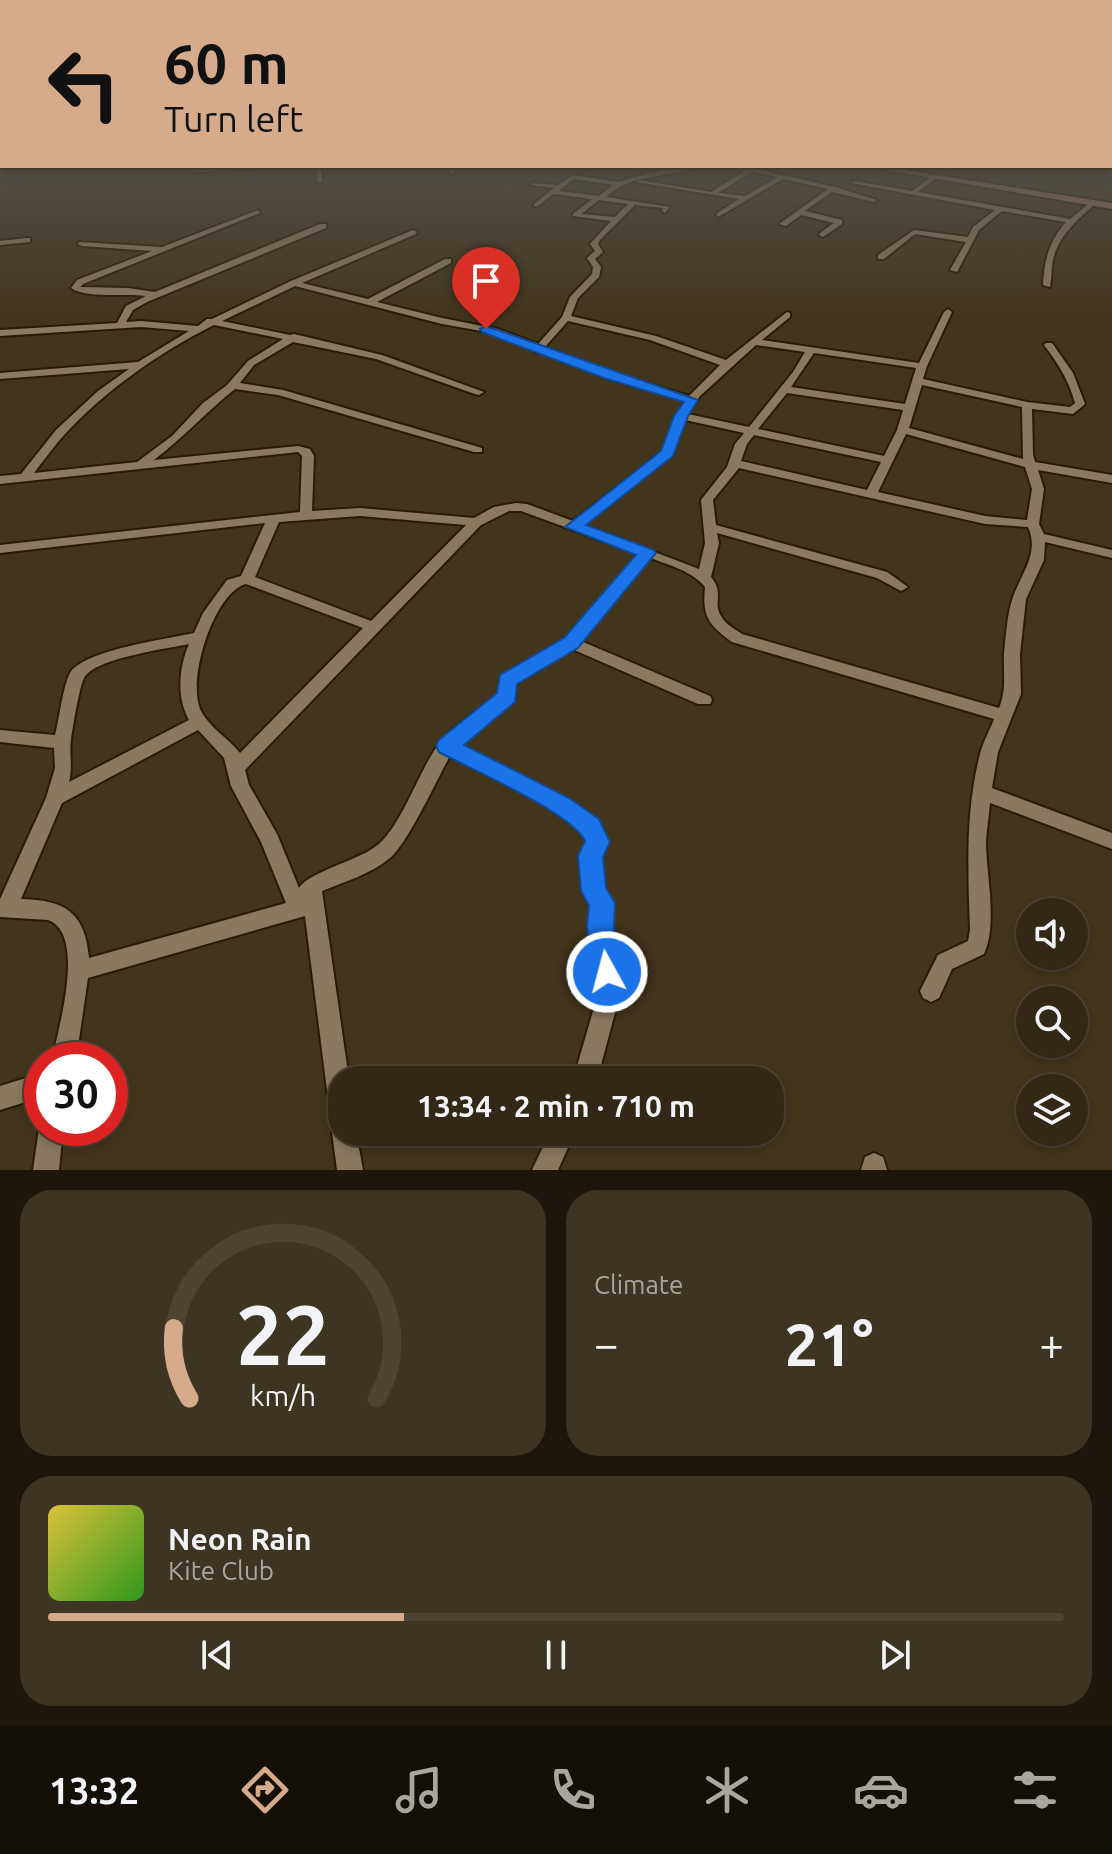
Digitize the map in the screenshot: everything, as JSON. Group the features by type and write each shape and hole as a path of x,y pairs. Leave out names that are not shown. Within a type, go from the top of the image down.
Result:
{"street":[{"path":"585,208 575,215 615,219"},
{"path":"538,350 566,318 574,297 596,275 597,267 591,258 599,252 595,242 628,208"},
{"path":"718,215 729,208"},
{"path":"783,224 806,208"},
{"path":"992,208 1070,221"},
{"path":"1047,285 1052,245 1070,221 1087,208"},
{"path":"954,270 976,229 1000,209"},
{"path":"157,295 75,288 80,282 258,212"},
{"path":"799,212 839,222 823,235"},
{"path":"120,325 129,308 323,226"},
{"path":"24,478 41,453 81,412 141,365 208,321 413,232"},
{"path":"881,257 914,232 970,240"},
{"path":"1,252 2,243 27,240"},
{"path":"82,244 164,249"},
{"path":"370,302 448,261"},
{"path":"294,283 442,321 495,331 538,350 692,400"},
{"path":"871,494 903,430 922,366 948,312"},
{"path":"574,527 668,453 681,416 692,400 727,364 787,315"},
{"path":"566,318 653,338 727,364"},
{"path":"208,321 294,337 396,362 479,392"},
{"path":"0,333 159,324 200,329"},
{"path":"140,466 176,438 251,363 294,337"},
{"path":"756,342 922,366"},
{"path":"919,381 1027,405 1066,411 1078,409 1080,404 1067,366 1049,345"},
{"path":"704,577 712,543 707,500 734,463 741,444 811,350"},
{"path":"0,376 141,365"},
{"path":"232,385 279,392 478,450"},
{"path":"784,389 909,408"},
{"path":"931,991 945,962 977,947 980,930 977,840 982,792 989,752 1013,694 1012,654 1019,599 1037,560 1038,489 1027,454 1027,405"},
{"path":"681,416 887,460"},
{"path":"903,430 1030,465 1112,479"},
{"path":"0,480 284,450 306,451 306,515"},
{"path":"734,463 1036,531 1112,554"},
{"path":"236,768 476,522 510,506 523,507 704,577 712,587 709,607 714,622 737,638 1005,716"},
{"path":"0,549 306,515 360,512 476,522"},
{"path":"247,579 274,518"},
{"path":"710,527 882,575 901,587"},
{"path":"77,971 298,909 311,886 356,868 384,852 397,835 447,746 507,696 507,681 571,643 647,553"},
{"path":"298,909 270,840 240,786 232,755 194,715 188,692 191,658 223,592 232,583 247,579 374,627"},
{"path":"67,1042 80,951 75,929 62,916 41,909 4,908 55,798 64,768 62,742 73,683 82,669 108,657 200,637"},
{"path":"571,643 704,700"},
{"path":"55,798 199,722"},
{"path":"0,736 62,742"},
{"path":"447,746 561,805 590,826 598,842 590,856 594,891 602,903 601,926 609,994 589,1066"},
{"path":"982,792 1112,841"},
{"path":"311,886 335,1066"},
{"path":"0,1098 24,1091"},
{"path":"46,1170 49,1146"},
{"path":"346,1146 350,1170"},
{"path":"545,1170 556,1146"}],"route":[{"path":"486,329 608,375 692,400 681,416 668,453 574,527 647,553 571,643 507,681 507,696 447,746 561,805 590,826 598,842 590,856 594,891 602,903 601,926 607,972"}]}
